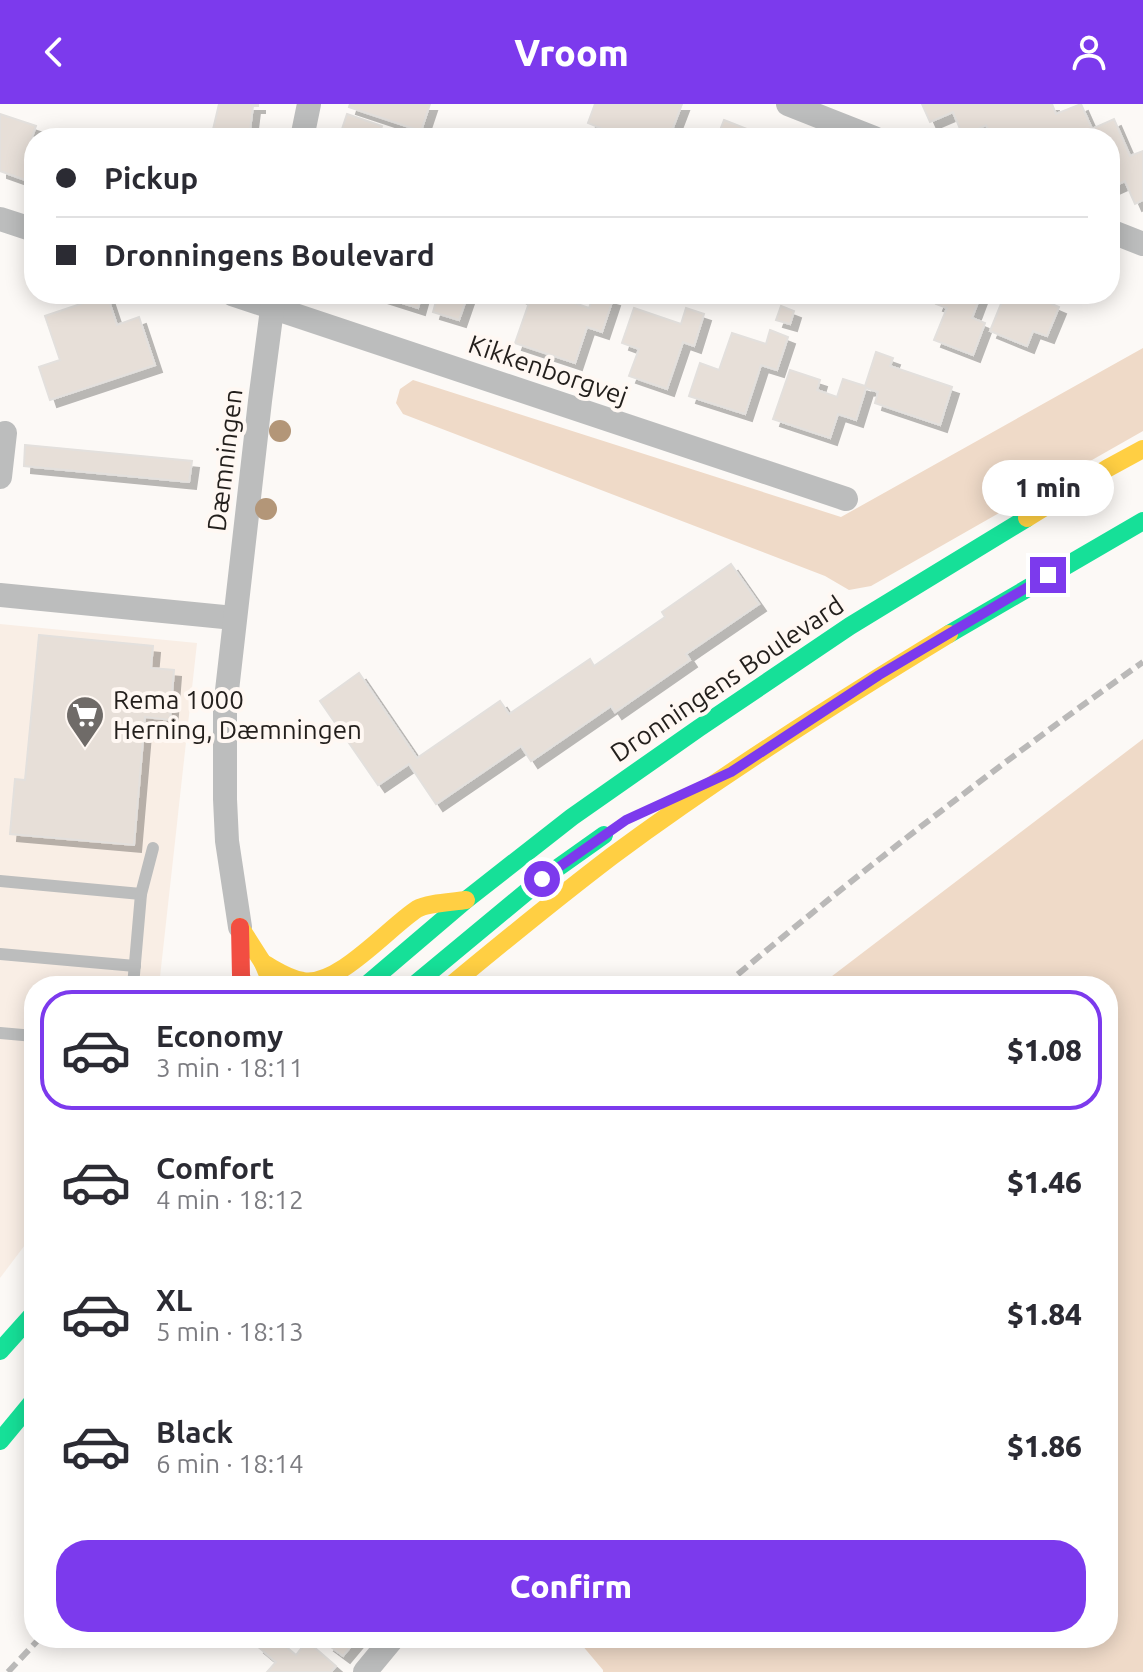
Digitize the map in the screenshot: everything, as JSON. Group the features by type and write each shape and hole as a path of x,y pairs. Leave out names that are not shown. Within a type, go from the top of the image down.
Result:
{"main road":[{"name":"Dronningens Boulevard","path":"377,976 466,900 572,817 699,728 824,643 1143,449"},
{"path":"462,976 609,859 731,772 879,675 1143,521"},
{"path":"639,814 731,772"},
{"path":"425,976 542,879 614,828"},
{"path":"329,976 342,970 420,907 466,900"},
{"path":"240,927 268,976"},
{"path":"240,927 241,976"},
{"path":"263,963 286,976"},
{"path":"0,1351 24,1324"},
{"path":"0,1441 24,1412"}],"street":[{"path":"304,128 309,104"},
{"path":"788,104 849,128"},
{"path":"0,219 24,227"},
{"path":"1120,235 1143,244"},
{"name":"Dæmningen","path":"240,927 227,841 225,708 273,304"},
{"name":"Kikkenborgvej","path":"282,304 846,499"},
{"path":"0,477 5,433"},
{"path":"0,595 234,618"},
{"path":"365,1672 385,1648"}],"lane":[{"path":"134,976 141,894 153,848"},
{"path":"0,881 141,894"},
{"path":"0,954 135,966"},
{"path":"0,1033 24,1035"}],"shaded area":[{"path":"1143,348 1143,431 871,586 849,590 825,576 403,414 396,403 400,389 413,380 841,517"},
{"path":"0,624 197,643 160,976 24,976 24,1246 0,1278"},
{"path":"1143,739 1143,1672 603,1672 584,1648 1118,1648 1118,976 832,976"}],"building":[{"path":"219,104 258,104 253,106 250,128 213,128"},
{"path":"350,104 430,104 422,128 412,128 349,107"},
{"path":"595,104 682,104 673,128 600,128 588,123"},
{"path":"922,104 1052,104 1056,114 1081,104 1092,128 987,128 986,125 960,128 953,112 930,122"},
{"path":"0,114 36,126 24,128 24,179 0,171"},
{"path":"347,114 382,126 381,128 342,128"},
{"path":"1114,119 1118,128 1094,128"},
{"path":"724,120 744,128 721,128"},
{"path":"1120,133 1130,156 1143,151 1143,200 1135,204 1125,181 1120,183"},
{"path":"80,304 110,304 117,325 139,317 155,365 50,400 39,367 60,360 45,316"},
{"path":"435,304 465,304 459,320 433,312"},
{"path":"529,304 577,304 589,308 590,304 611,304 602,332 587,327 575,363 515,343"},
{"path":"936,304 977,304 972,318 985,323 973,355 934,340 947,308"},
{"path":"1001,304 1052,304 1059,307 1047,336 1033,331 1027,346 990,331"},
{"path":"781,306 794,311 790,324 776,320"},
{"path":"634,308 681,324 686,308 704,314 694,346 683,342 667,389 629,376 639,349 622,343"},
{"path":"770,330 788,337 777,370 761,365 745,414 689,396 700,363 719,370 732,333 766,344"},
{"path":"876,352 893,358 890,366 952,387 940,425 875,403 878,392 866,388 856,420 838,414 830,438 773,419 790,370 820,380 817,390 837,397 843,379 865,386"},
{"path":"25,445 192,461 189,482 24,466"},
{"path":"731,564 759,604 686,654 690,660 615,712 611,706 531,761 521,746 436,804 409,764 378,785 320,701 359,673 417,758 500,701 509,714 590,659 594,666 665,617 662,612"},
{"name":"Rema 1000 Herning, Dæmningen","path":"39,635 153,646 151,668 174,670 170,720 145,717 134,845 10,834 15,779 25,780"},
{"path":"259,1648 288,1648 296,1655 302,1648 315,1648 336,1666 331,1672 267,1672 276,1662"},
{"path":"332,1648 350,1648 343,1656"}],"railway":[{"path":"736,976 930,820 1143,662"},
{"path":"8,1672 31,1648"}],"traffic: fast":[{"path":"377,976 466,900 572,817 850,626 1027,518"},
{"path":"949,634 1143,521"},
{"path":"425,976 542,879 604,835"},
{"path":"0,1351 24,1324"},
{"path":"0,1441 24,1412"}],"traffic: slow":[{"path":"1027,518 1143,449"},
{"path":"462,976 612,856 694,797 949,634"},
{"path":"329,976 347,966 417,909 466,900"},
{"path":"240,927 268,976"},
{"path":"263,963 287,976"}],"traffic: jam":[{"path":"240,927 241,976"}],"place":[{"name":"Rema 1000 Herning, Dæmningen","path":"85,749"}],"route":[{"path":"542,879 626,820 731,772 879,675 1048,575"}]}
